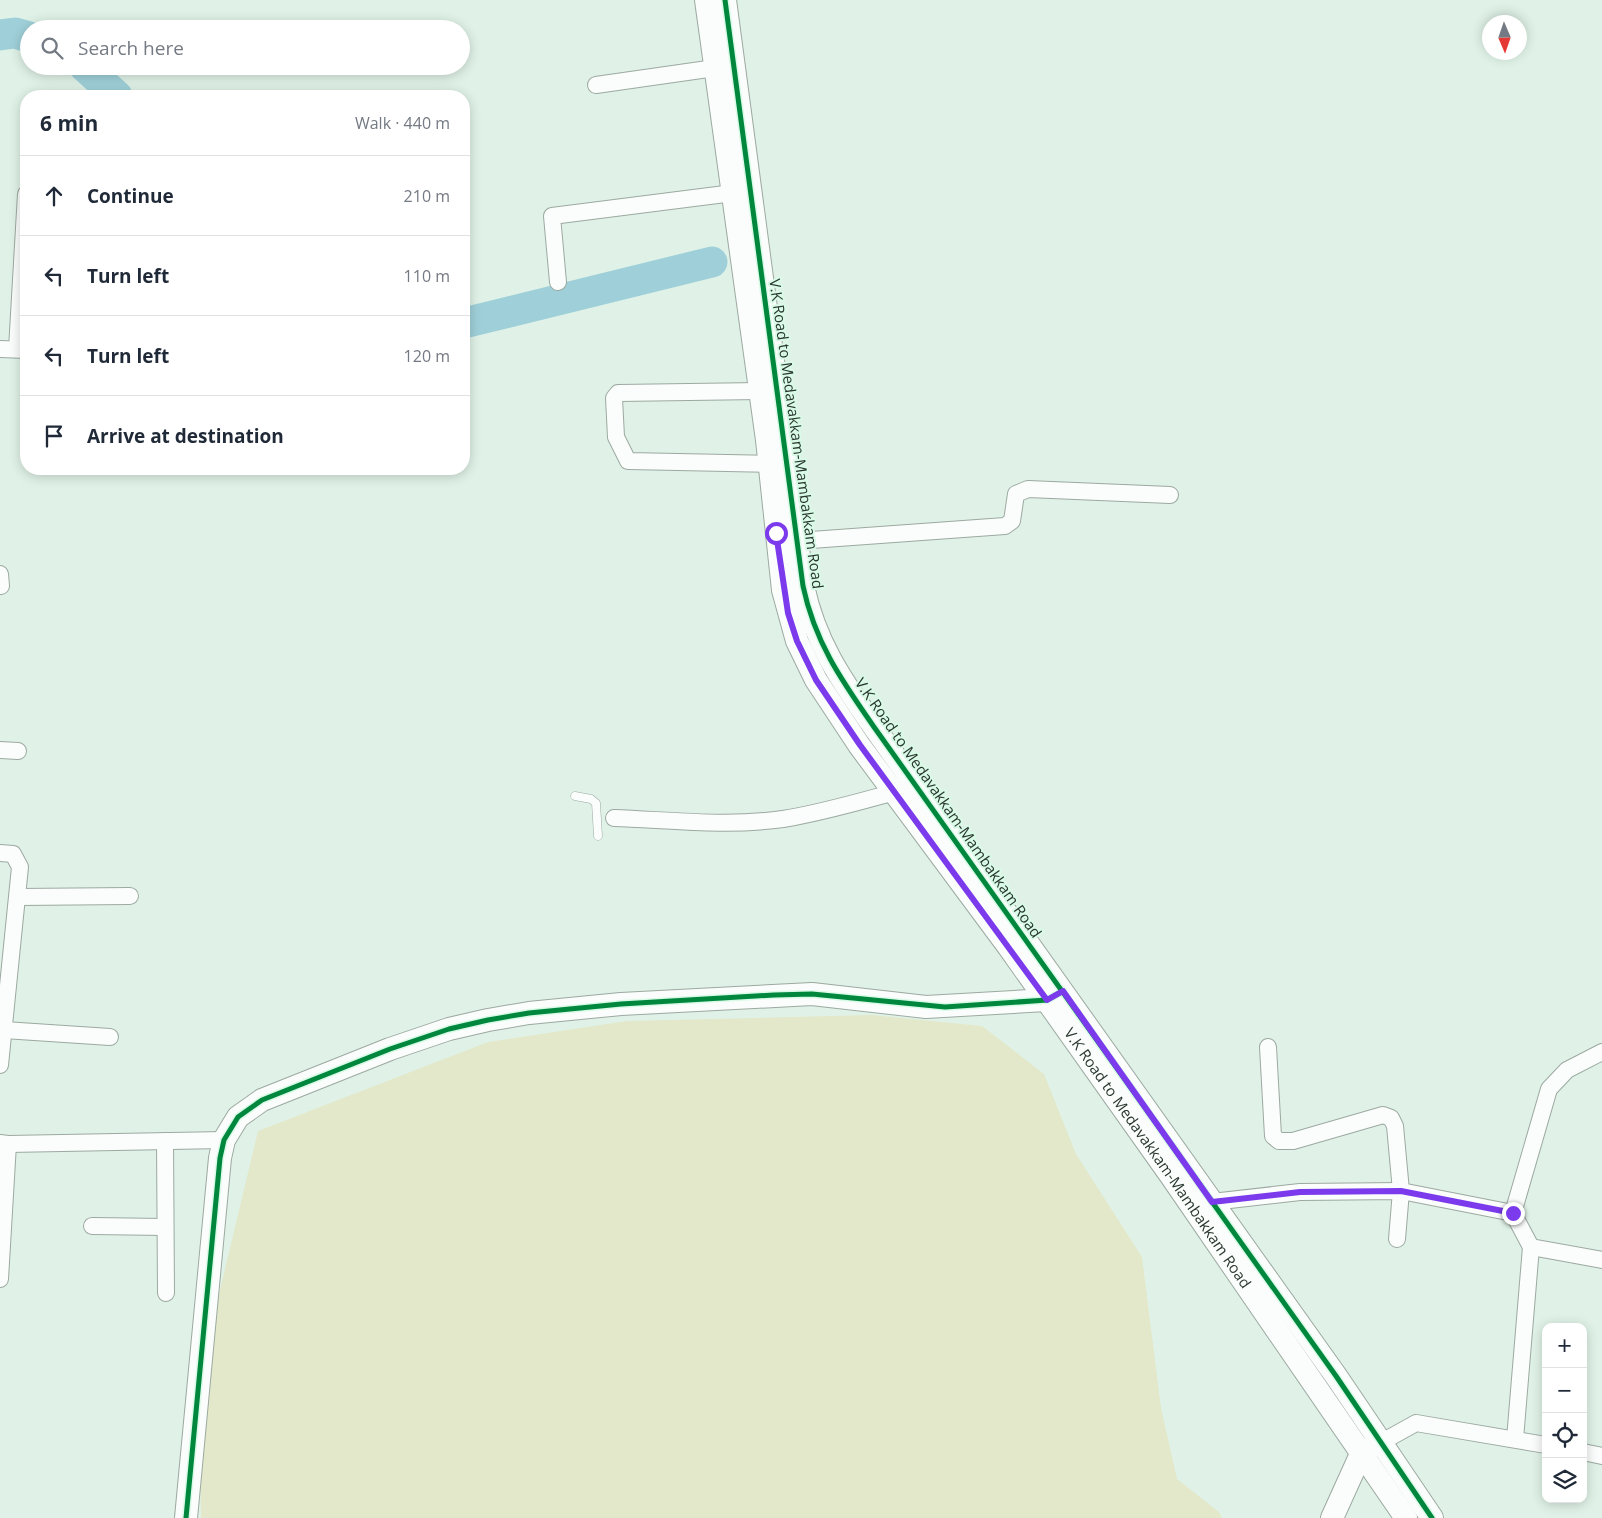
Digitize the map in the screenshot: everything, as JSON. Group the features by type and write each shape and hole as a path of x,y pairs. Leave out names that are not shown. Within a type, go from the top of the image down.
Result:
{"street":[{"name":"V.K Road to Medavakkam-Mambakkam Road","path":"706,0 760,391 797,541 809,613 819,641 835,671 1055,996 1172,1176 1406,1518"},
{"name":"V.K Road to Medavakkam-Mambakkam Road","path":"725,0 779,464 783,590 797,641 816,680 894,792 1055,996 1212,1202 1432,1518"},
{"path":"596,85 715,68"},
{"path":"558,282 552,216 733,193"},
{"path":"0,349 20,349"},
{"path":"760,391 618,393 614,398 616,437 628,461 779,464"},
{"path":"797,541 1005,526 1012,521 1016,494 1028,489 1170,494"},
{"path":"0,750 18,751"},
{"path":"614,818 722,823 782,819 843,807 894,792"},
{"path":"0,853 14,854 20,867 0,1064"},
{"path":"18,897 130,896"},
{"path":"186,1518 220,1158 224,1140 238,1117 262,1100 390,1049 449,1029 529,1013 621,1004 793,994 838,996 886,1003 945,1007 1055,996"},
{"path":"4,1030 110,1037"},
{"path":"1268,1047 1273,1136 1279,1141 1293,1141 1383,1115 1391,1118 1395,1126 1401,1191 1397,1239"},
{"path":"1515,1439 1531,1247 1513,1213 1549,1089 1567,1070 1602,1052"},
{"path":"0,1279 4,1144 224,1140"},
{"path":"164,1141 166,1293"},
{"path":"1212,1202 1300,1192 1401,1191 1513,1213"},
{"path":"92,1226 165,1227"},
{"path":"1531,1247 1602,1260"},
{"path":"1332,1518 1361,1454 1416,1423 1542,1444"},
{"path":"1587,1453 1602,1456"}],"lane":[{"path":"575,796 591,799 596,803 598,836"},
{"path":"597,817 614,818"}],"green space":[{"path":"872,1015 982,1026 1044,1074 1076,1154 1142,1257 1161,1408 1177,1479 1219,1512 1222,1518 201,1518 199,1378 258,1131 488,1042 627,1021"}],"waterway":[{"path":"0,35 15,33 20,34"},
{"path":"94,75 110,90"},
{"path":"470,322 712,262"}],"cycle path":[{"path":"725,0 803,586 808,607 822,644 851,694 874,727 1336,1376 1432,1518"},
{"path":"186,1518 220,1158 224,1140 238,1117 262,1100 390,1049 449,1029 529,1013 621,1004 812,994 945,1007 1047,1000 1063,991"}],"route":[{"path":"776,533 783,590 788,613 797,641 816,680 860,745 1047,1000 1063,991 1212,1202 1300,1192 1401,1191 1513,1213"}]}
